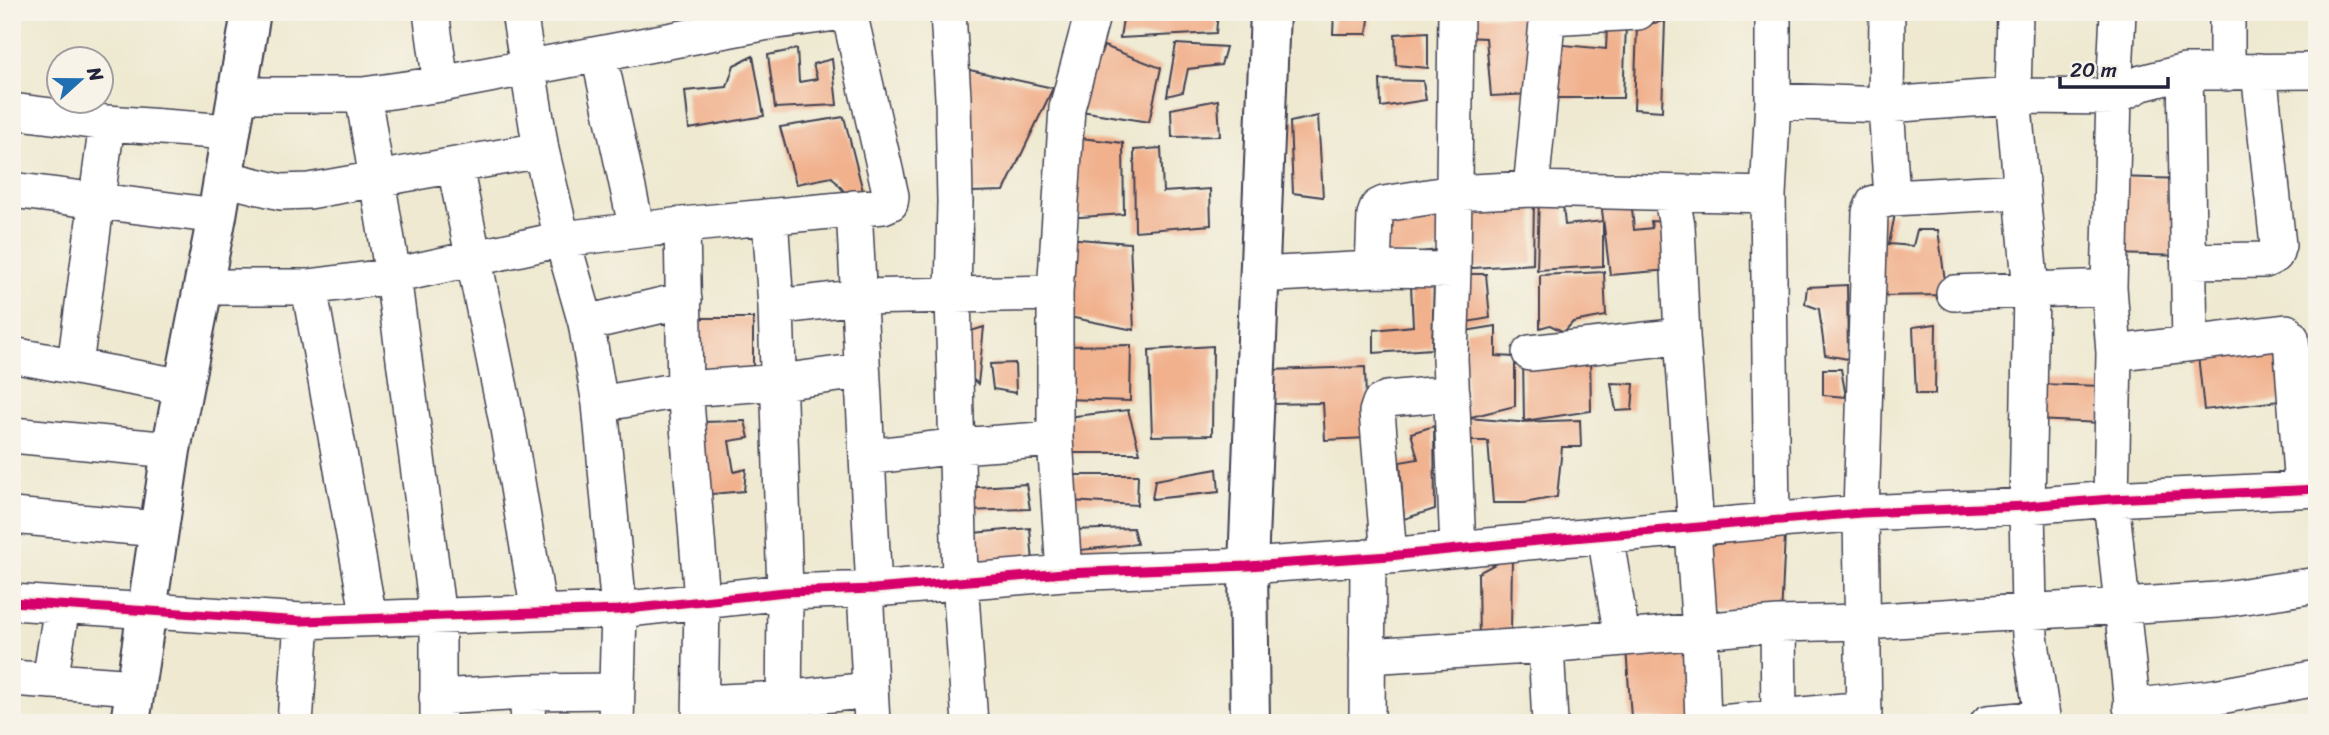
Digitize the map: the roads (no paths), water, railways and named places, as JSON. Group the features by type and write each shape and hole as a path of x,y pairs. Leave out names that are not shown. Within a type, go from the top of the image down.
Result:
{"street":[{"path":"12,678 50,681 132,705 158,529 204,287 251,12"},
{"path":"431,12 441,84"},
{"path":"363,96 393,276 438,617 438,710 617,707 619,610 600,404 586,323 541,150 519,12"},
{"path":"237,94 363,96 599,55 681,25 843,12"},
{"path":"204,287 309,287 393,276 562,239 883,206 890,203 891,196 849,12"},
{"path":"948,12 953,98 953,295 960,582 970,723"},
{"path":"1064,573 1055,439 1055,293 1067,108 1093,12"},
{"path":"1250,723 1248,566 1270,12"},
{"path":"1456,12 1450,358 1458,550"},
{"path":"1531,189 1548,15 1638,12"},
{"path":"1772,522 1768,195 1773,101 1773,12"},
{"path":"1887,12 1886,105 1892,198"},
{"path":"1988,723 2043,720 2030,636 2029,611 2026,506 2031,291 2013,96 2015,12"},
{"path":"2118,12 2109,287 2113,353 2111,499 2133,715 2215,696 2317,678"},
{"path":"2190,261 2265,260 2275,255 2278,245 2243,72 2227,12"},
{"path":"599,55 637,230"},
{"path":"1773,101 1886,105 2013,96 2114,97 2142,83 2185,72 2317,72"},
{"path":"2185,72 2190,343"},
{"path":"12,111 107,123 230,132"},
{"path":"75,365 107,123"},
{"path":"223,178 281,192 309,191 541,150"},
{"path":"455,167 507,422 539,613"},
{"path":"1373,269 1375,215 1378,207 1384,204 1453,193 1531,189 1768,195"},
{"path":"12,190 216,216"},
{"path":"1721,723 1779,717 1864,716 1861,513 1870,212 1874,203 1892,198 2022,191"},
{"path":"1671,193 1677,226 1696,528 1694,545 1703,723"},
{"path":"682,225 685,389 702,600 701,713 871,706 867,457 854,208"},
{"path":"769,217 780,382 785,592 783,711"},
{"path":"1258,275 1373,269 1453,270"},
{"path":"309,287 369,618"},
{"path":"1954,293 2109,287"},
{"path":"776,307 859,297 1055,293"},
{"path":"586,323 684,300"},
{"path":"12,603 302,621 619,610 785,592 870,589 1064,573 1248,566 1458,550 1861,513 2309,489 2291,338 2286,332 2113,353"},
{"path":"1530,353 1682,336"},
{"path":"12,355 184,387"},
{"path":"600,404 685,389 780,382 861,371"},
{"path":"1367,723 1367,656 1378,556 1377,412 1380,403 1387,400 1452,393"},
{"path":"12,435 172,450"},
{"path":"867,457 958,446 1055,439"},
{"path":"12,516 158,529"},
{"path":"1605,535 1622,638"},
{"path":"1367,656 1546,645 1778,624 1863,622 2218,600 2317,584"},
{"path":"50,681 62,606"},
{"path":"295,723 302,621"},
{"path":"1778,624 1779,717"},
{"path":"1546,645 1550,723"}]}
